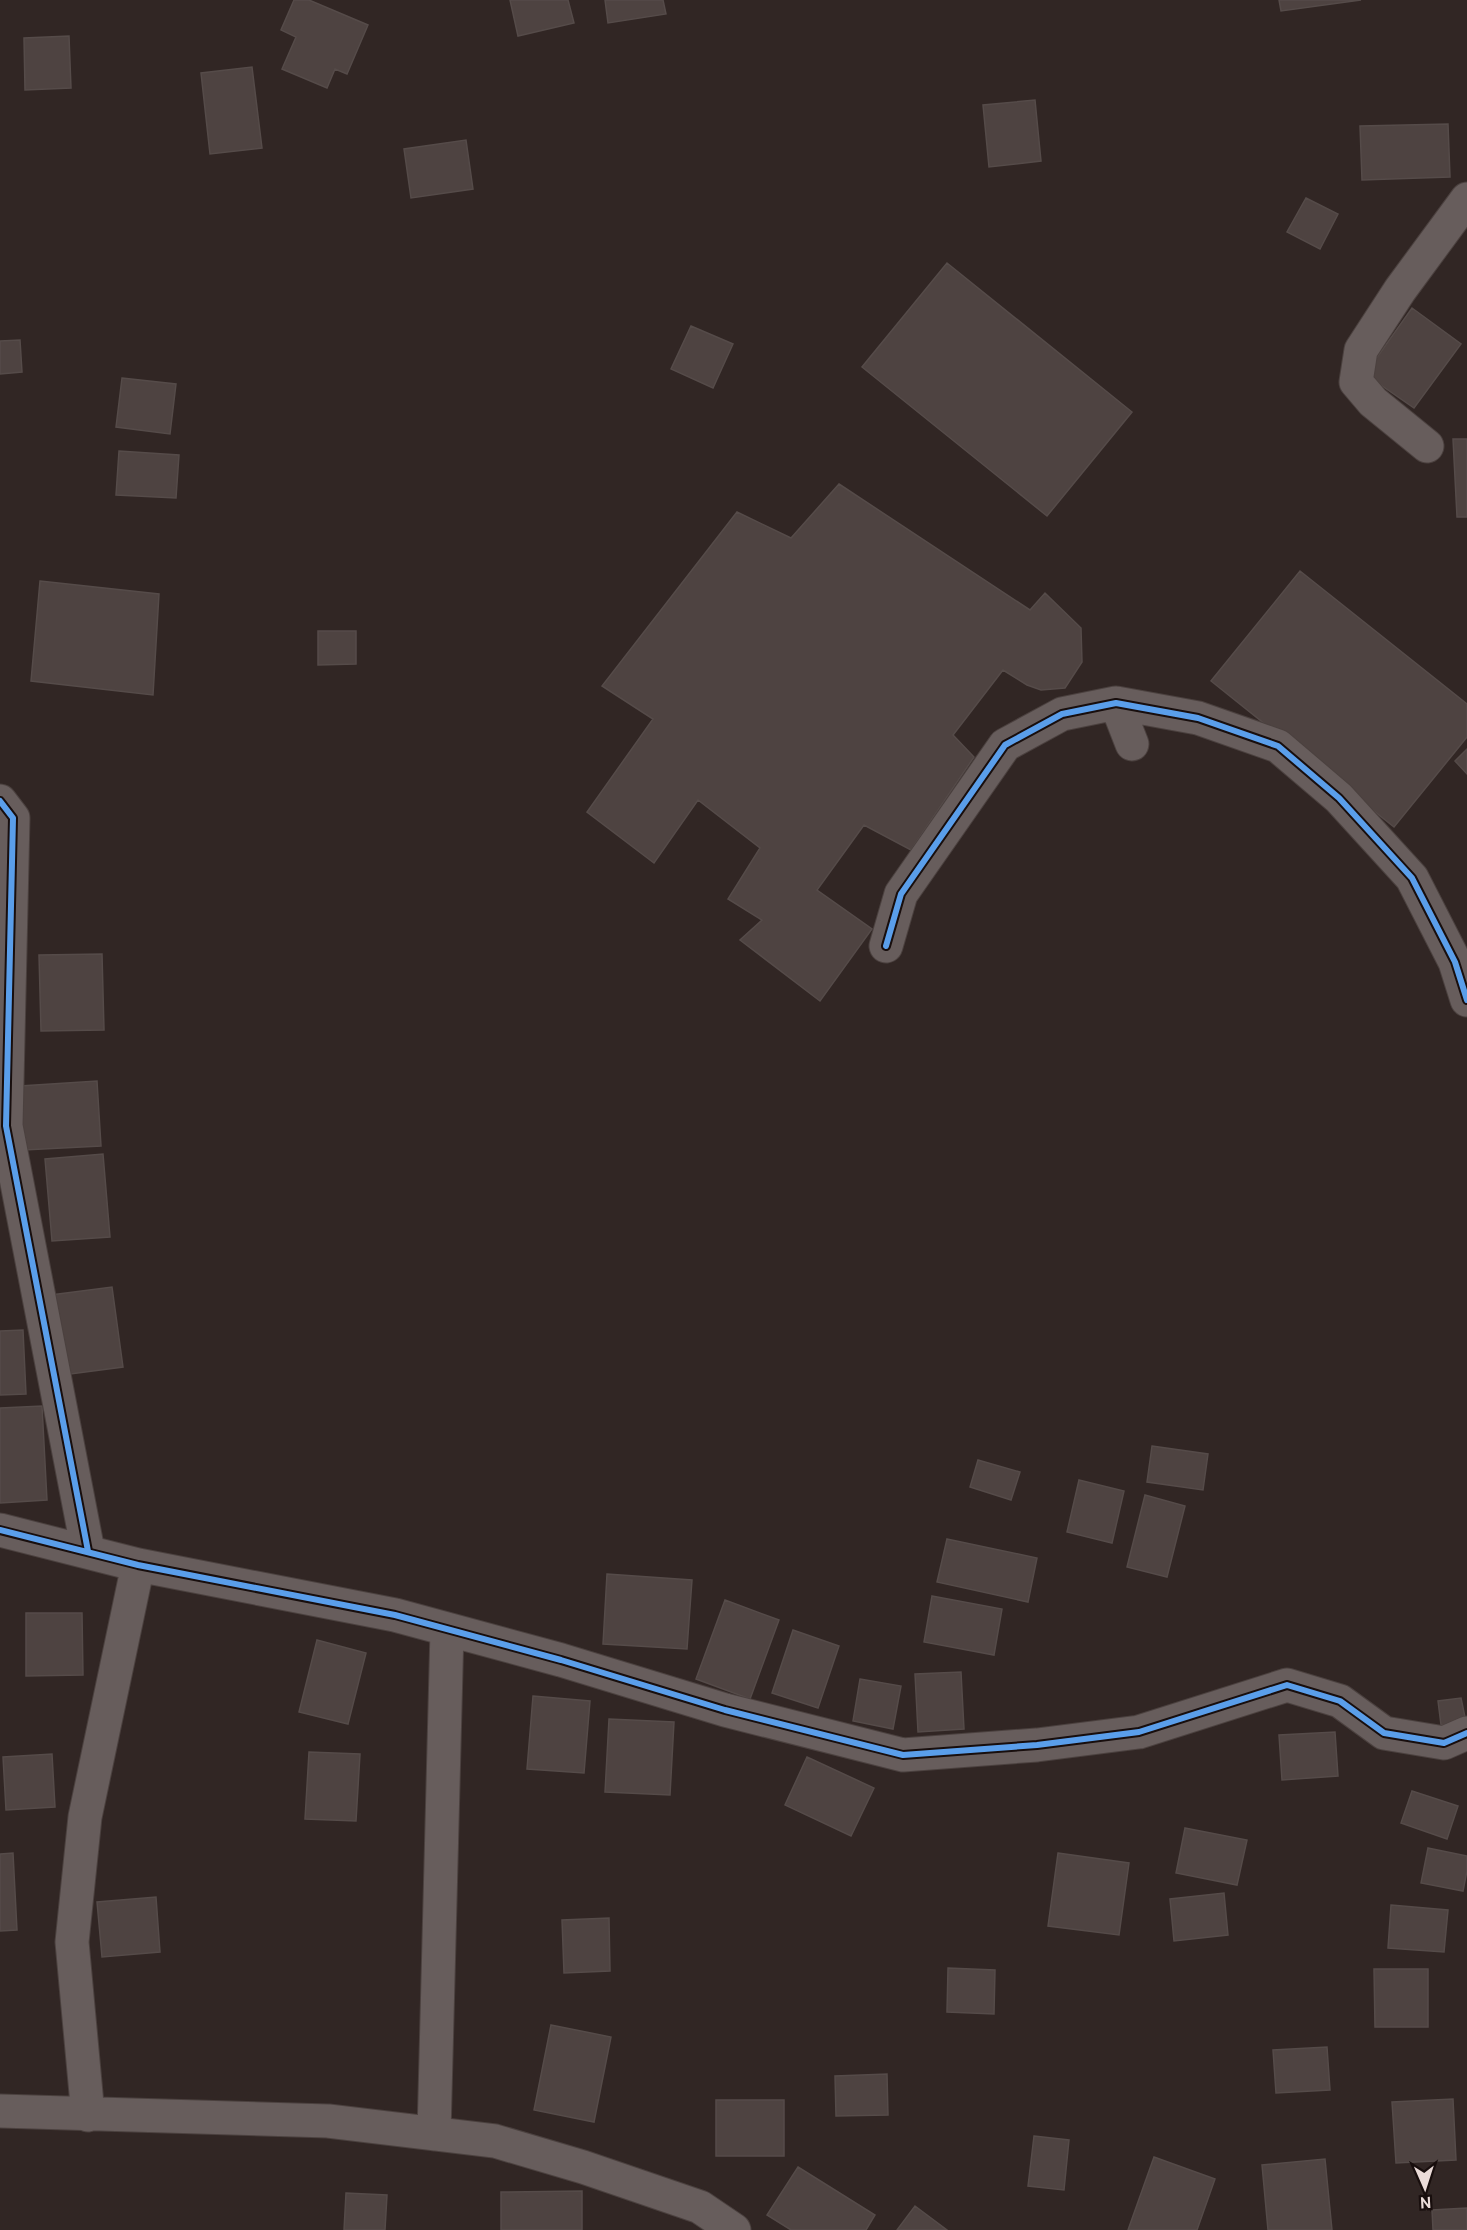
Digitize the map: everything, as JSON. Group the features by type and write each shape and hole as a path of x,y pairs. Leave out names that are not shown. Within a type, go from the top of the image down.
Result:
{"street":[{"path":"1427,446 1373,402 1356,382 1360,350 1400,290 1467,199"},
{"path":"1116,703 1132,744"},
{"path":"886,946 901,894 1005,745 1062,714 1116,703 1198,718 1278,746 1339,798 1412,878 1455,962 1467,1000"},
{"path":"0,801 13,818 6,1126 88,1551"},
{"path":"0,1530 138,1565 395,1614 561,1660 725,1710 903,1755 1037,1745 1139,1732 1287,1684 1340,1701 1384,1733 1444,1743 1467,1733"},
{"path":"88,2115 72,1942 85,1817 138,1565"},
{"path":"434,2134 447,1630"},
{"path":"0,2111 328,2121 495,2140 700,2207 734,2230"}],"building":[{"path":"294,0 309,0 368,25 347,74 335,69 327,88 282,69 296,37 281,30"},
{"path":"510,0 568,0 574,23 518,36"},
{"path":"605,0 663,0 666,14 608,23"},
{"path":"1279,0 1361,0 1281,11"},
{"path":"69,36 71,88 25,90 24,38"},
{"path":"252,67 262,148 210,154 201,73"},
{"path":"1035,100 1041,161 989,167 983,105"},
{"path":"1448,124 1450,177 1362,180 1360,126"},
{"path":"466,140 473,189 411,198 404,149"},
{"path":"1306,198 1338,214 1320,249 1287,232"},
{"path":"947,263 1132,412 1047,516 862,367"},
{"path":"1412,308 1461,344 1414,408 1365,374"},
{"path":"691,326 733,344 713,388 671,369"},
{"path":"20,340 22,372 0,374 0,341"},
{"path":"122,378 176,384 170,434 116,427"},
{"path":"1453,439 1467,439 1467,517 1457,517"},
{"path":"119,451 179,455 176,498 116,495"},
{"path":"839,484 1030,610 1045,593 1081,628 1082,662 1065,688 1041,690 1027,685 1003,670 953,735 974,757 911,850 864,825 817,890 872,929 820,1001 740,940 762,920 728,899 760,848 698,800 654,863 587,812 653,719 602,686 737,512 791,538"},
{"path":"1300,571 1467,704 1467,737 1394,827 1211,681"},
{"path":"40,581 159,594 153,695 31,681"},
{"path":"318,631 356,631 356,664 318,665"},
{"path":"1467,749 1467,774 1455,761"},
{"path":"102,954 104,1030 41,1031 39,955"},
{"path":"97,1081 101,1146 24,1150 20,1086"},
{"path":"103,1154 110,1237 52,1241 45,1159"},
{"path":"112,1287 123,1367 63,1375 51,1295"},
{"path":"23,1330 26,1394 0,1395 0,1331"},
{"path":"42,1406 47,1500 0,1503 0,1408"},
{"path":"1152,1446 1208,1454 1203,1490 1147,1482"},
{"path":"978,1460 1020,1472 1011,1500 970,1487"},
{"path":"1079,1480 1124,1491 1112,1543 1067,1532"},
{"path":"1145,1495 1185,1506 1167,1577 1127,1567"},
{"path":"947,1539 1037,1558 1028,1602 937,1582"},
{"path":"607,1574 692,1580 687,1649 603,1644"},
{"path":"932,1596 1002,1609 994,1655 924,1642"},
{"path":"725,1600 779,1620 750,1699 696,1679"},
{"path":"26,1613 82,1613 83,1675 26,1676"},
{"path":"793,1630 839,1646 818,1708 772,1693"},
{"path":"317,1640 366,1653 348,1724 299,1712"},
{"path":"961,1672 964,1729 918,1732 915,1674"},
{"path":"860,1679 901,1686 893,1729 853,1721"},
{"path":"533,1696 590,1701 584,1773 527,1769"},
{"path":"1461,1698 1466,1722 1441,1725 1438,1701"},
{"path":"609,1719 674,1722 670,1795 605,1792"},
{"path":"1335,1732 1338,1776 1282,1780 1279,1735"},
{"path":"309,1752 360,1754 356,1821 305,1819"},
{"path":"52,1754 55,1807 6,1810 3,1757"},
{"path":"807,1757 874,1788 851,1836 785,1805"},
{"path":"1412,1791 1458,1806 1447,1839 1401,1823"},
{"path":"1185,1828 1247,1840 1237,1885 1176,1873"},
{"path":"1428,1848 1467,1856 1463,1891 1421,1883"},
{"path":"13,1853 17,1930 0,1931 0,1854"},
{"path":"1058,1853 1129,1863 1119,1935 1048,1926"},
{"path":"1224,1893 1228,1935 1174,1941 1170,1899"},
{"path":"156,1897 160,1952 102,1957 97,1902"},
{"path":"1391,1905 1448,1910 1444,1952 1388,1948"},
{"path":"609,1918 610,1971 564,1973 562,1920"},
{"path":"948,1968 995,1970 994,2014 947,2012"},
{"path":"1374,1969 1428,1969 1428,2027 1375,2027"},
{"path":"551,2025 611,2037 594,2122 534,2110"},
{"path":"1327,2047 1330,2090 1276,2093 1273,2050"},
{"path":"887,2074 888,2115 836,2116 835,2076"},
{"path":"1453,2099 1456,2160 1396,2163 1392,2102"},
{"path":"716,2100 784,2100 784,2156 716,2156"},
{"path":"1034,2136 1069,2140 1064,2190 1028,2186"},
{"path":"1154,2157 1215,2179 1197,2230 1128,2230"},
{"path":"1325,2159 1332,2230 1268,2230 1262,2165"},
{"path":"798,2167 875,2215 866,2230 791,2230 767,2215"},
{"path":"582,2191 582,2230 501,2230 501,2192"},
{"path":"346,2193 387,2195 385,2230 344,2230"},
{"path":"915,2206 947,2230 897,2230"},
{"path":"1467,2208 1467,2230 1433,2230 1432,2210"}],"cycle path":[{"path":"886,946 901,894 1005,745 1062,714 1116,703 1198,718 1278,746 1339,798 1412,878 1455,962 1467,1000"},
{"path":"0,801 13,818 6,1126 88,1551"},
{"path":"0,1530 138,1565 395,1615 561,1660 725,1710 903,1755 1037,1745 1139,1732 1287,1685 1340,1701 1384,1733 1444,1743 1467,1733"}]}
